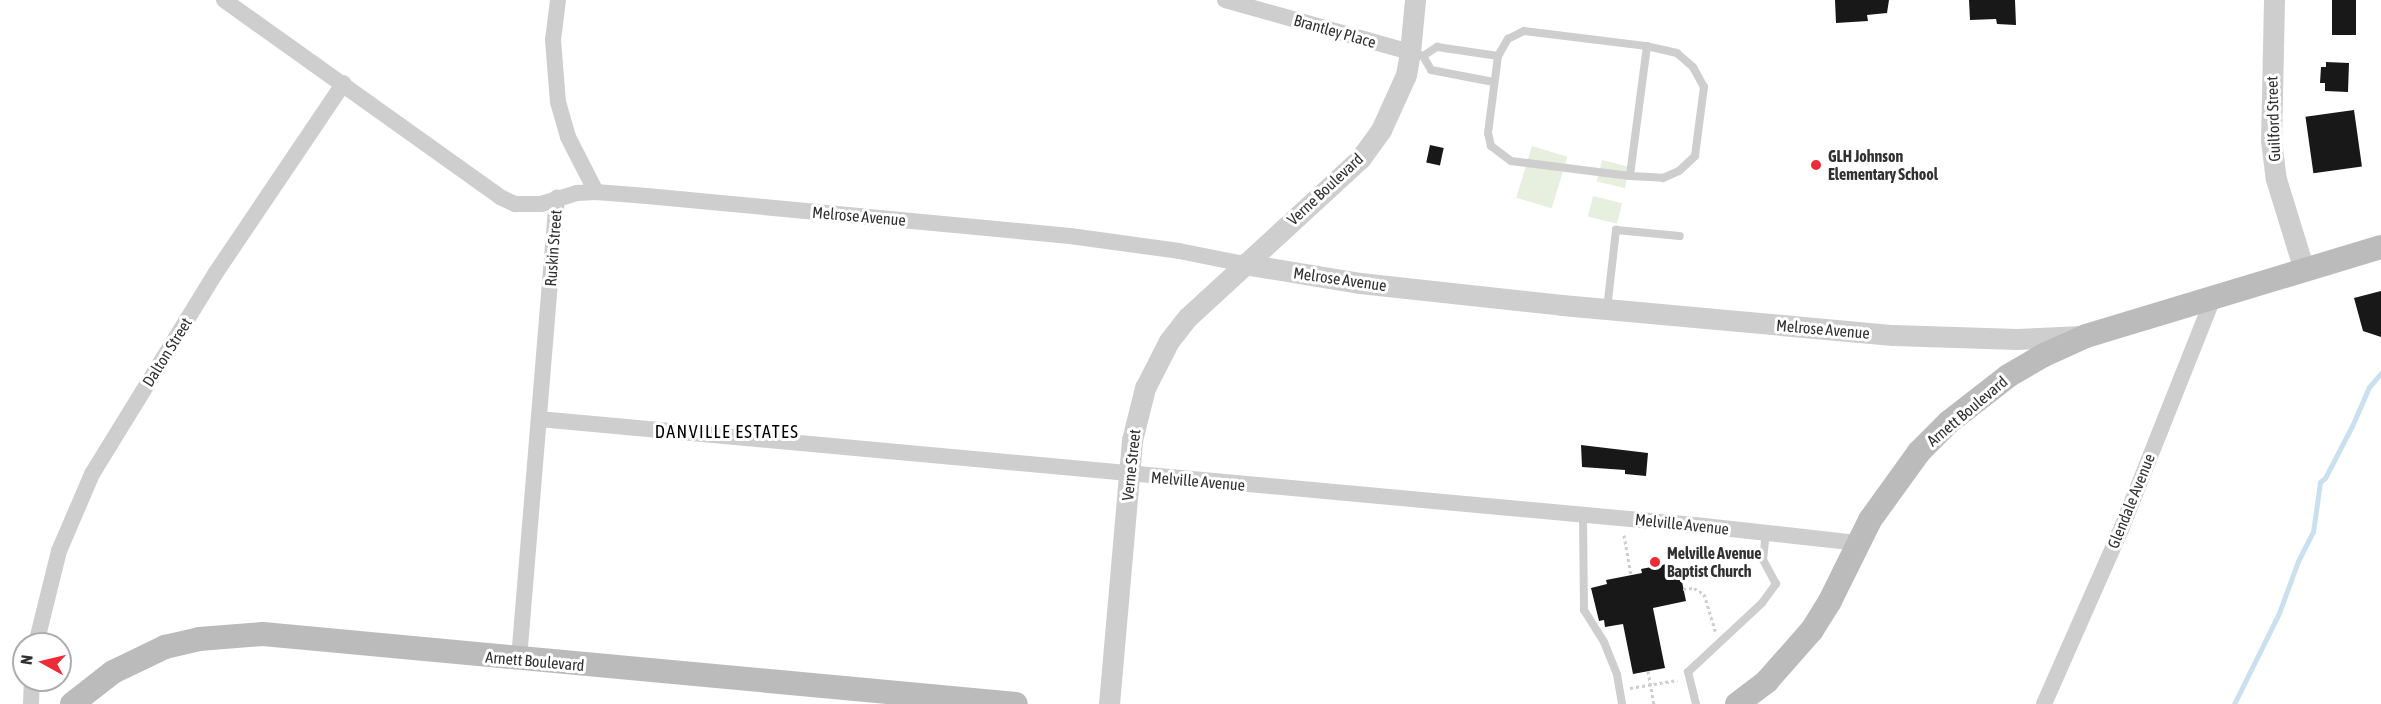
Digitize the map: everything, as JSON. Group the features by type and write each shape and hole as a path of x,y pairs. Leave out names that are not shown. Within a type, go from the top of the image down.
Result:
{"main road":[{"name":"Arnett Boulevard","path":"1737,704 1767,681 1812,630 1830,601 1857,543 1893,485 1919,452 1949,422 2008,376 2044,355 2086,336 2381,247"},
{"name":"Arnett Boulevard","path":"72,704 113,672 165,647 227,635 263,634 1016,704"}],"street":[{"name":"Ruskin Street","path":"224,0 344,83 507,201 530,206 557,198 519,659"},
{"path":"558,0 553,40 558,102 568,137 596,192"},
{"name":"Brantley Place","path":"1225,0 1417,54"},
{"name":"Verne Boulevard","path":"1244,264 1360,159 1381,130 1417,54 1414,0"},
{"name":"Guilford Street","path":"2274,0 2271,140 2276,179 2304,270"},
{"name":"Dalton Street","path":"39,632 59,551 92,474 215,274 344,83"},
{"name":"Melrose Avenue","path":"557,198 596,192 1070,236 1179,250 1244,264 1360,283 1607,309 1926,337 2017,339 2086,336"},
{"name":"Verne Street","path":"1109,704 1136,417 1154,366 1188,317 1244,264"},
{"name":"Glendale Avenue","path":"2044,704 2122,526 2214,296"},
{"name":"Melville Avenue","path":"538,419 1583,515 1857,543"}],"lane":[{"path":"1524,31 1647,46 1677,53 1692,67 1704,87 1695,156 1679,171 1663,178 1511,161 1491,146 1488,133 1498,56 1509,39 1524,31"},
{"path":"1630,176 1647,46"},
{"path":"1494,82 1431,70 1417,54 1437,47 1498,56"},
{"path":"1607,309 1616,230 1680,236"},
{"path":"1583,515 1584,610 1604,642 1617,675 1622,704"},
{"path":"1696,704 1688,672 1762,603 1776,584 1763,560 1766,533"}],"path":[{"path":"1625,519 1624,532 1631,575"},
{"path":"1683,589 1694,588 1704,594 1718,644"},
{"path":"1648,671 1654,704"},
{"path":"1620,689 1650,686 1689,677"}],"green space":[{"path":"1532,146 1567,157 1552,208 1516,198"},
{"path":"1602,160 1630,167 1625,188 1597,181"},
{"path":"1593,196 1622,203 1617,224 1588,216"}],"building":[{"path":"1835,0 1889,0 1887,13 1867,15 1868,21 1836,23"},
{"path":"1969,0 2015,0 2016,25 1997,24 1996,19 1970,20"},
{"path":"2332,0 2356,0 2356,35 2332,35"},
{"path":"2326,62 2349,63 2348,92 2325,91 2325,83 2320,83 2321,67 2326,67"},
{"path":"2354,110 2362,166 2313,173 2305,117"},
{"path":"1430,145 1444,148 1440,166 1426,163"},
{"path":"2381,291 2381,337 2363,331 2354,298"},
{"path":"1581,445 1648,453 1646,476 1625,474 1625,470 1582,467"},
{"path":"1667,564 1668,569 1679,567 1686,601 1653,608 1665,668 1633,674 1623,624 1605,627 1604,620 1599,621 1591,588 1607,584 1606,580 1642,573 1641,569"}],"waterway":[{"path":"2234,704 2279,613 2298,561 2313,532 2320,482 2325,478 2352,426 2369,387 2381,373"}],"place":[{"name":"GLH Johnson Elementary School","path":"1816,165"},
{"name":"Melville Avenue Baptist Church","path":"1655,562"}],"district":[{"name":"DANVILLE ESTATES","path":"727,432"}]}
